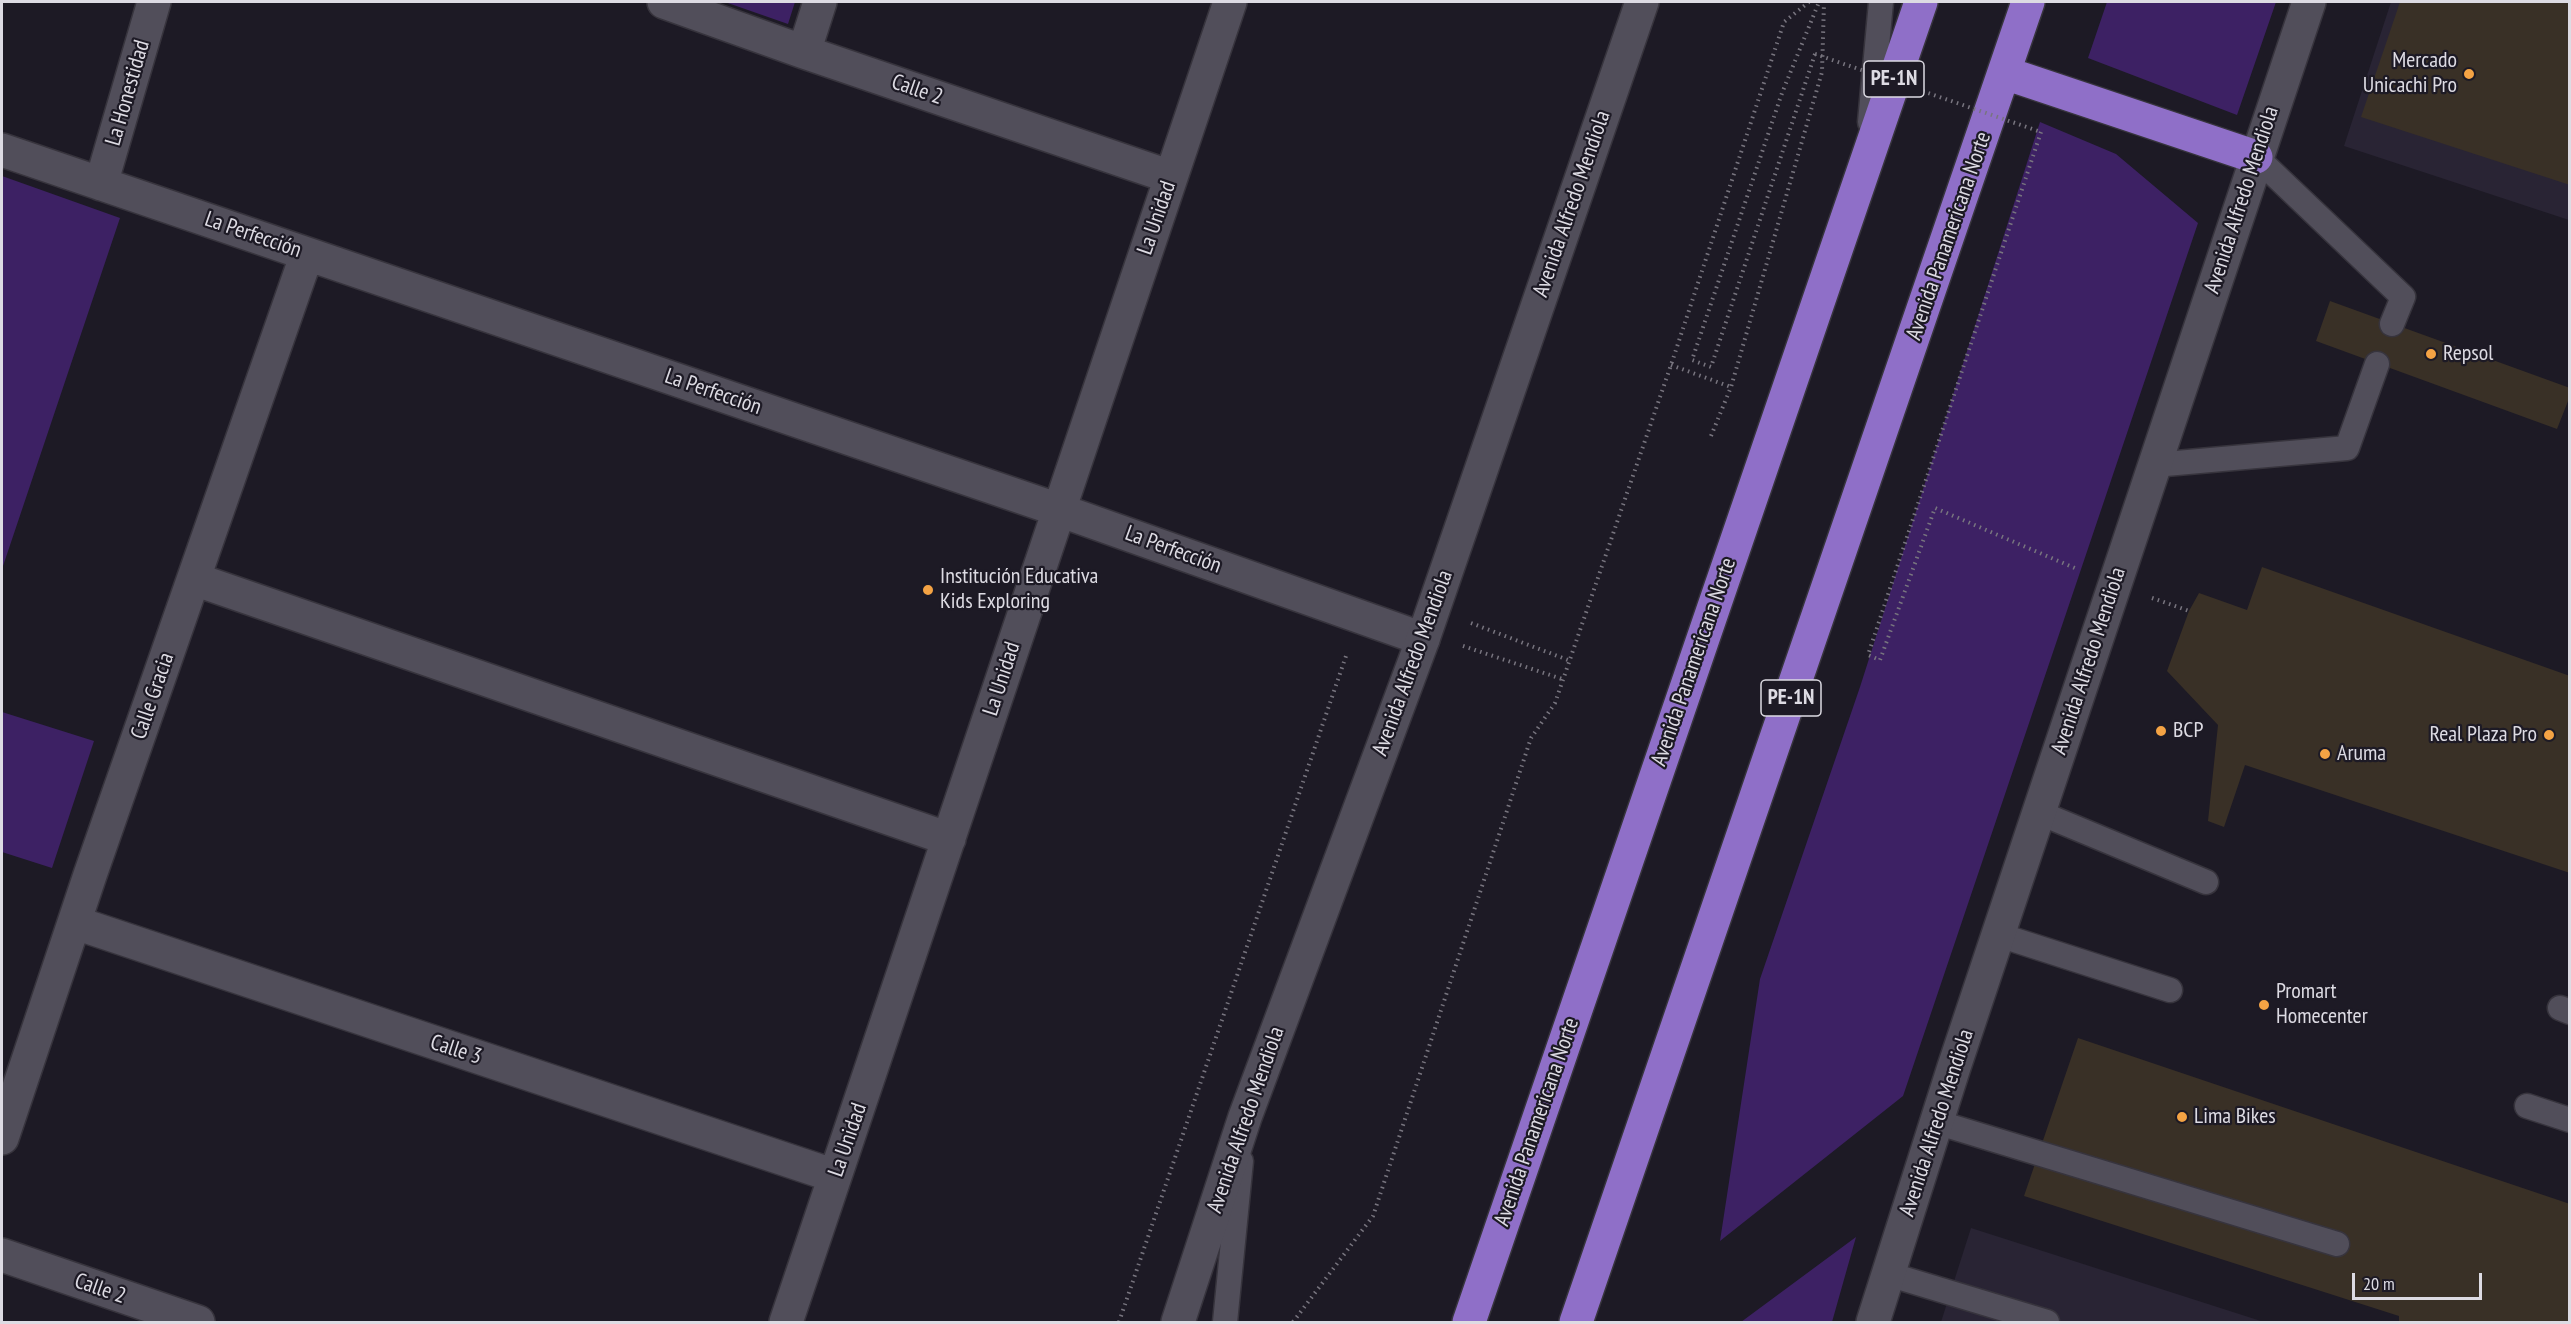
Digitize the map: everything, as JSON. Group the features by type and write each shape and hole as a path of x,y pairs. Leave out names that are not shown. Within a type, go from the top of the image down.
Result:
{"highway":[{"name":"Avenida Panamericana Norte","path":"1468,1323 1921,2"},
{"name":"Avenida Panamericana Norte","path":"1576,1323 2028,2"},
{"path":"2005,73 2256,157"}],"street":[{"name":"La Honestidad","path":"101,184 154,2"},
{"name":"Calle 2","path":"664,2 1171,177"},
{"path":"804,52 820,2"},
{"name":"La Unidad","path":"786,1323 1230,2"},
{"name":"Avenida Alfredo Mendiola","path":"1178,1323 1245,1117 1427,627 1642,2"},
{"name":"Avenida Alfredo Mendiola","path":"1873,1323 1936,1122 2309,2"},
{"name":"La Perfección","path":"2,150 1059,510 1359,616 1427,627"},
{"name":"Calle Gracia","path":"2,1138 94,864 307,254"},
{"path":"194,579 949,839"},
{"name":"Calle 3","path":"76,923 835,1176"},
{"name":"Calle 2","path":"2,1255 198,1323"}],"lane":[{"path":"1867,157 1881,2"},
{"path":"2256,157 2403,297 2392,324"},
{"path":"2154,465 2347,448 2377,364"},
{"path":"2040,813 2206,882"},
{"path":"1999,934 2170,990"},
{"path":"2527,1106 2570,1120"},
{"path":"1225,1323 1245,1117"},
{"path":"1936,1122 2337,1244"},
{"path":"1888,1274 2047,1323"}],"path":[{"path":"1293,1323 1373,1216 1531,738 1555,703 1671,365 1784,22 1809,2"},
{"path":"1821,2 1782,93 1692,360 1711,367 1815,54 2041,132 1868,655 1880,660 1935,508 2077,569"},
{"path":"1711,436 1731,387 1822,72 1821,2"},
{"path":"1671,365 1731,387"},
{"path":"2147,596 2189,611"},
{"path":"1119,1323 1359,616"},
{"path":"1427,627 1568,660"},
{"path":"1427,627 1562,679"}],"shaded area":[{"path":"725,2 795,2 788,24"},
{"path":"2107,2 2276,2 2237,115 2088,58"},
{"name":"Mercado Unicachi Pro","path":"2391,2 2569,2 2569,220 2344,146"},
{"path":"2040,122 2116,154 2198,223 1903,1096 1720,1241 1760,979 1860,687"},
{"path":"2,176 120,218 2,569"},
{"path":"2,712 94,741 52,868 2,852"},
{"path":"1971,1228 2264,1322 1941,1322"},
{"path":"1856,1237 1832,1322 1741,1322"}],"building":[{"name":"Mercado Unicachi Pro","path":"2400,2 2570,2 2570,185 2361,117"},
{"path":"2330,301 2570,388 2570,396 2557,429 2316,341"},
{"path":"2262,567 2570,676 2570,873 2245,765 2224,827 2208,821 2218,725 2167,671 2189,611 2199,593 2247,610"},
{"name":"Lima Bikes","path":"2078,1038 2570,1204 2570,1322 2399,1322 2399,1316 2024,1196"}],"place":[{"name":"Mercado Unicachi Pro","path":"2469,74"},
{"name":"Repsol","path":"2431,354"},
{"name":"Institución Educativa Kids Exploring","path":"928,590"},
{"name":"BCP","path":"2161,731"},
{"name":"Real Plaza Pro","path":"2549,735"},
{"name":"Aruma","path":"2325,754"},
{"name":"Promart Homecenter","path":"2264,1005"},
{"name":"Lima Bikes","path":"2182,1117"}]}
